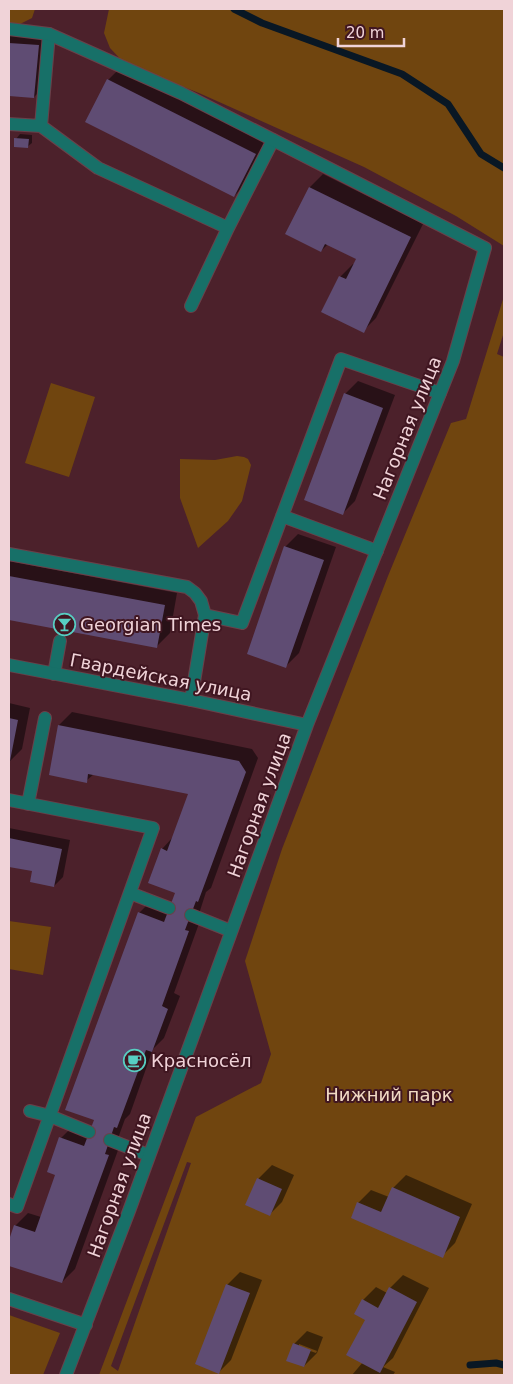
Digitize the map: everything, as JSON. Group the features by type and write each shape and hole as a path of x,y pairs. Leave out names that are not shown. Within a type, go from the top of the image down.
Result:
{"street":[{"path":"9,29 48,34 181,93 273,140 190,306"},
{"path":"41,126 48,34"},
{"path":"9,124 41,126 98,168 228,228"},
{"name":"Нагорная улица","path":"66,1375 307,725 452,361 485,248 273,140"},
{"path":"205,615 242,623 341,359 440,393"},
{"path":"282,516 376,551"},
{"path":"9,554 187,587 195,592 201,601 205,615 191,700"},
{"path":"54,674 60,641"},
{"name":"Гвардейская улица","path":"9,665 191,700 307,725"},
{"path":"28,804 45,718"},
{"path":"9,800 153,828 17,1207 9,1204"},
{"path":"130,893 169,908"},
{"path":"190,915 231,931"},
{"path":"30,1111 50,1116 89,1132"},
{"path":"110,1140 148,1155"},
{"path":"9,1299 86,1325"}],"green space":[{"path":"9,9 35,9 32,18 20,24 9,23"},
{"path":"109,9 504,9 504,246 456,216 364,167 199,93 125,64 110,48 104,33"},
{"name":"Нижний парк","path":"504,296 504,332 497,354 504,357 504,1375 99,1375 196,1117 261,1083 271,1054 245,961 282,849 388,576 451,423 466,419","holes":["187,1162 191,1163 118,1371 111,1366"]},
{"path":"51,383 95,397 69,477 25,463"},
{"path":"237,456 248,459 251,465 242,501 228,521 198,548 180,498 180,459 215,460"},
{"path":"9,921 51,927 43,975 9,969"},
{"path":"9,1315 60,1333 43,1375 9,1375"}],"building":[{"path":"9,43 39,45 34,98 9,96"},
{"path":"107,79 256,154 234,197 85,122"},
{"path":"14,138 29,139 28,148 14,147"},
{"path":"309,187 411,237 364,333 321,312 339,276 346,279 356,259 325,244 321,252 285,234"},
{"path":"344,393 383,408 343,515 304,500"},
{"path":"284,546 324,560 286,668 247,654"},
{"path":"9,576 165,605 157,648 9,620"},
{"path":"9,718 18,720 10,761 9,761"},
{"path":"58,725 239,761 246,772 198,902 196,901 185,930 189,931 162,1006 168,1009 152,1052 146,1050 117,1128 114,1127 105,1154 109,1155 62,1283 9,1266 9,1240 14,1225 35,1232 55,1175 47,1172 59,1137 84,1146 94,1120 65,1110 138,912 164,922 175,893 148,883 161,848 167,851 188,794 88,774 87,783 49,775"},
{"path":"9,838 62,849 54,887 30,882 32,871 9,867"},
{"path":"257,1178 282,1189 270,1216 245,1205"},
{"path":"392,1187 460,1217 443,1258 351,1218 357,1202 381,1212"},
{"path":"226,1284 250,1293 219,1374 195,1364"},
{"path":"389,1287 417,1302 380,1373 346,1355 365,1320 354,1314 362,1299 378,1308"},
{"path":"293,1343 311,1350 304,1367 286,1361"}],"waterway":[{"path":"234,9 262,23 402,74 448,104 481,154 504,168"},
{"path":"470,1365 496,1363 504,1365"}],"place":[{"name":"Georgian Times","path":"64,624"},
{"name":"Красносёл","path":"135,1060"}]}
